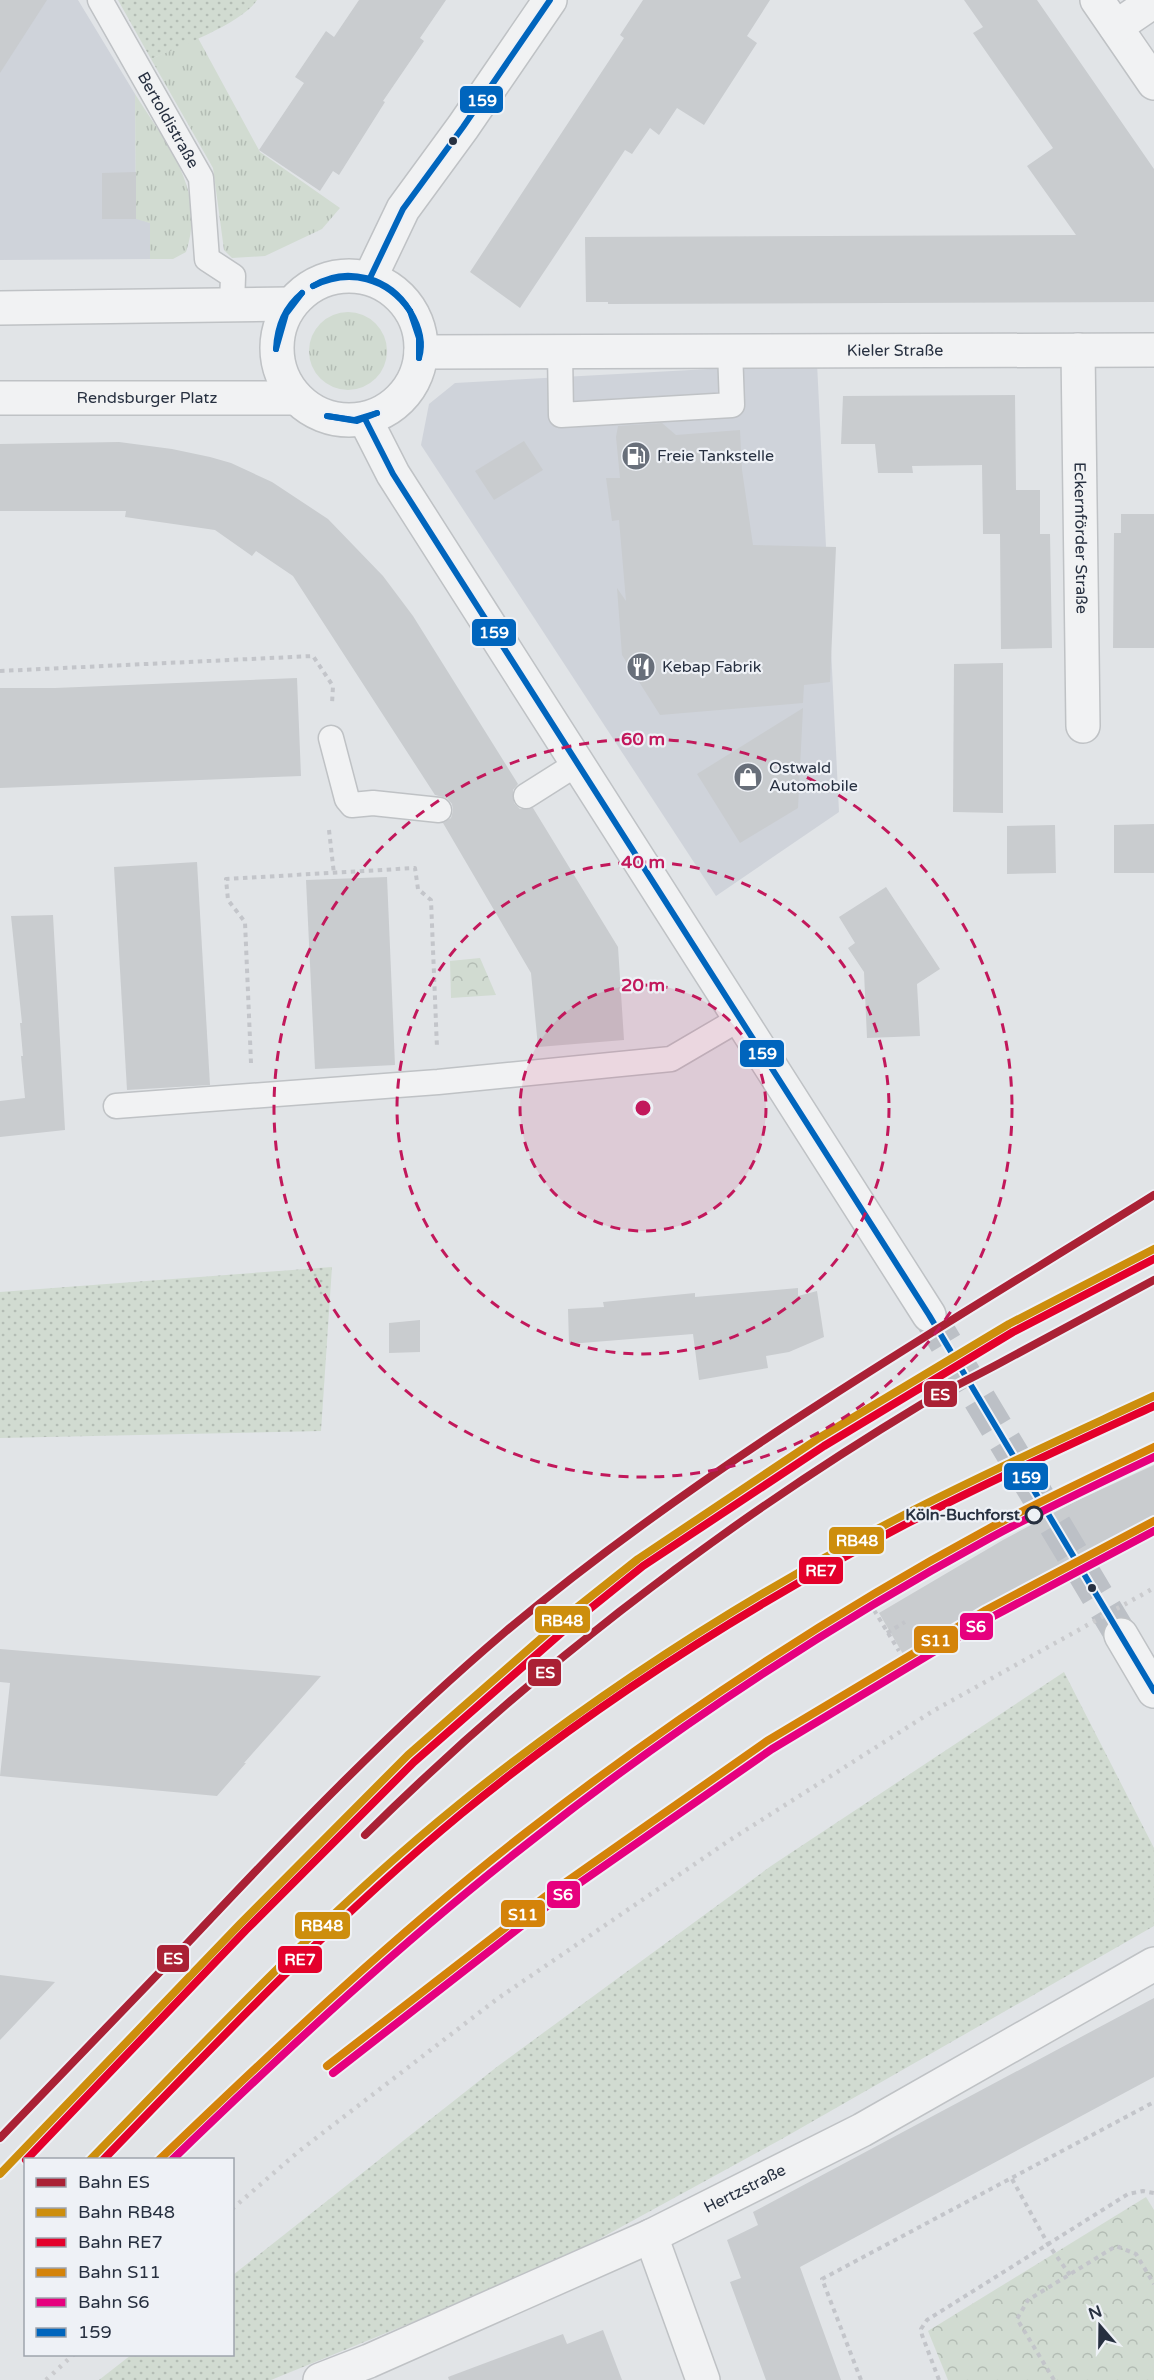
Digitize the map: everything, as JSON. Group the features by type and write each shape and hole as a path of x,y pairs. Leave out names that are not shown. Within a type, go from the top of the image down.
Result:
{"street":[{"path":"370,278 403,209 463,127 550,0"},
{"path":"1097,0 1154,83"},
{"path":"1116,27 1154,0"},
{"path":"351,276 370,278 387,286 405,302 418,325 421,352 414,380 396,403 365,419 344,421 318,414 295,398 281,375 276,350 279,326 291,304 317,283 351,276"},
{"path":"0,309 291,304"},
{"name":"Eckernförder Straße","path":"1078,350 1083,726"},
{"name":"Kieler Straße","path":"421,352 1154,350"},
{"name":"Rendsburger Platz","path":"0,398 295,398"},
{"path":"365,419 393,474 928,1315"},
{"path":"1121,1635 1154,1691"},
{"name":"Hertzstraße","path":"320,2380 369,2361 651,2236 862,2130 1154,1964"},
{"path":"651,2236 703,2380"}],"lane":[{"name":"Bertoldistraße","path":"100,0 201,178 207,259 233,276 232,306"},
{"path":"560,352 561,415 732,405 730,350"},
{"path":"331,738 347,799 352,806 373,803 439,810"},
{"path":"526,796 578,763"},
{"path":"116,1106 438,1082 671,1059 741,1018"}],"path":[{"path":"0,671 313,656 333,687 331,738"},
{"path":"252,1097 245,922 228,900 226,879 415,868 417,889 431,900 438,1082"},
{"path":"874,1610 899,1652"},
{"path":"887,1633 905,1622"},
{"path":"861,2380 822,2279 1154,2103"},
{"path":"1012,2179 1048,2244 1070,2274"},
{"path":"939,2380 922,2336 921,2329 927,2320 1128,2194 1143,2191 1154,2193"},
{"path":"1054,2380 1017,2319 1028,2300 1116,2246 1136,2254 1154,2284"}],"shaded area":[{"path":"0,0 78,0 135,94 136,218 150,223 150,259 0,260"},
{"path":"817,363 839,812 716,896 421,445 429,404 455,383"}],"green space":[{"path":"118,0 257,0 249,9 224,26 151,59"},
{"path":"198,38 260,152 340,208 322,229 265,256 232,258 224,250 213,168 151,59"},
{"path":"135,94 170,149 187,188 191,208 191,229 186,252 173,259 150,259 150,223 136,219"},
{"path":"348,312 363,315 375,324 384,336 387,351 384,366 375,378 363,387 348,390 333,387 321,378 312,366 309,351 312,336 321,324 333,315"},
{"path":"480,958 496,995 451,998 450,961"},
{"path":"332,1267 321,1431 0,1438 0,1292"},
{"path":"1064,1672 1154,1848 1154,1926 780,2140 548,2267 271,2380 99,2380 130,2356 234,2356 234,2274 498,2066 771,1866"},
{"path":"1146,2197 1154,2210 1154,2380 948,2380 928,2331"}],"building":[{"path":"0,0 47,0 0,73"},
{"path":"359,0 446,0 420,38 424,41 383,101 385,102 339,175 333,171 320,191 259,150 304,83 295,77 326,31 334,37"},
{"path":"643,0 770,0 747,36 757,43 704,125 677,108 659,135 650,128 632,154 625,150 520,308 470,272 624,38 620,35"},
{"path":"964,0 1037,0 1154,169 1154,302 608,304 608,302 586,302 585,237 1076,235 1027,166 1053,148 973,33 983,27"},
{"path":"136,172 136,219 102,219 102,173"},
{"path":"1015,395 1016,490 1040,490 1040,534 1050,534 1052,648 1001,649 1000,534 983,534 982,465 912,466 913,473 878,473 875,444 841,444 843,396"},
{"path":"662,423 676,435 740,430 742,470 753,545 836,547 830,682 804,685 803,703 660,715 622,655 617,588 626,601 619,520 612,521 606,478 620,478 616,437 618,426"},
{"path":"524,441 543,470 494,500 475,471"},
{"path":"119,442 210,457 231,463 272,482 328,519 383,576 413,616 518,784 513,790 514,803 520,809 533,808 618,947 624,1040 538,1047 531,973 443,823 451,818 452,804 447,798 435,795 293,576 256,551 252,556 215,530 125,517 126,511 0,511 0,444"},
{"path":"1121,514 1154,514 1154,648 1113,648 1114,533 1121,533"},
{"path":"1003,663 1003,813 953,812 954,664"},
{"path":"297,678 301,776 0,788 0,688 55,688"},
{"path":"803,708 798,808 740,843 697,774"},
{"path":"1154,824 1154,873 1114,873 1114,825"},
{"path":"1055,825 1056,873 1007,874 1007,826"},
{"path":"197,862 210,1085 127,1090 114,867"},
{"path":"387,877 395,1065 315,1069 306,880"},
{"path":"886,887 940,969 917,984 920,1036 867,1038 864,972 848,948 855,943 839,917"},
{"path":"53,915 65,1130 0,1137 0,1101 25,1098 21,1056 23,1056 20,1023 22,1023 11,916"},
{"path":"798,1288 798,1296 817,1291 824,1337 789,1352 766,1356 768,1368 699,1380 693,1334 569,1344 568,1309 604,1307 603,1302 695,1293 695,1297"},
{"path":"420,1320 420,1352 389,1353 389,1323"},
{"path":"1154,1465 1154,1515 1046,1572 903,1654 879,1613 1003,1540 1074,1502"},
{"path":"0,1649 321,1676 217,1796 0,1776 10,1683 0,1682"},
{"path":"0,1975 55,1982 0,2040"},
{"path":"1154,1998 1154,2077 800,2267 841,2380 766,2380 730,2282 741,2278 727,2240 758,2225 753,2212"},
{"path":"603,2330 622,2380 449,2380 448,2377 563,2334 567,2344"}],"tunnel":[{"path":"929,1315 1121,1635"}],"railway":[{"path":"234,2207 298,2152 497,1999 730,1840 933,1711 1154,1588"},
{"path":"46,2380 72,2356"}],"rail line":[{"name":"ES","path":"0,2138 340,1786 421,1707 505,1632 581,1571 740,1456 904,1350 1154,1195"},
{"name":"RB48","path":"0,2174 240,1924 408,1755 570,1613 638,1559 819,1438 1009,1324 1154,1249"},
{"name":"RE7","path":"28,2158 246,1930 414,1762 576,1620 643,1566 824,1446 1013,1332 1154,1259"},
{"name":"ES","path":"365,1835 494,1715 562,1658 701,1550 773,1499 922,1404 1154,1280"},
{"name":"RB48","path":"92,2158 269,1977 362,1888 458,1805 563,1724 673,1649 844,1547 1028,1454 1154,1396"},
{"name":"RE7","path":"105,2158 322,1938 367,1896 461,1814 566,1733 732,1622 847,1555 967,1493 1154,1406"},
{"name":"S11","path":"161,2158 385,1949 528,1831 638,1749 694,1709 868,1597 988,1529 1154,1447"},
{"name":"S6","path":"174,2158 303,2036 438,1916 532,1840 641,1757 812,1642 930,1571 1010,1527 1154,1457"},
{"name":"S11","path":"327,2066 546,1896 767,1741 986,1610 1154,1521"},
{"name":"S6","path":"333,2073 551,1903 772,1749 990,1618 1154,1531"}],"transit line":[{"name":"159","path":"370,278 403,209 463,127 550,0"},
{"name":"159","path":"313,286 340,276 367,278 391,290 410,311"},
{"name":"159","path":"313,286 341,278 367,279 390,291 410,311"},
{"name":"159","path":"276,349 283,318 302,293"},
{"name":"159","path":"276,349 286,314 302,293"},
{"name":"159","path":"410,311 420,334 419,358"},
{"name":"159","path":"410,311 419,338 419,358"},
{"name":"159","path":"327,416 354,420 377,413"},
{"name":"159","path":"327,416 357,421 377,413"},
{"name":"159","path":"365,419 393,474 929,1315 1154,1691"}],"place":[{"name":"Freie Tankstelle","path":"636,456"},
{"name":"Kebap Fabrik","path":"641,667"},
{"name":"Ostwald Automobile","path":"748,777"},
{"name":"Köln-Buchforst","path":"1034,1515"}]}
